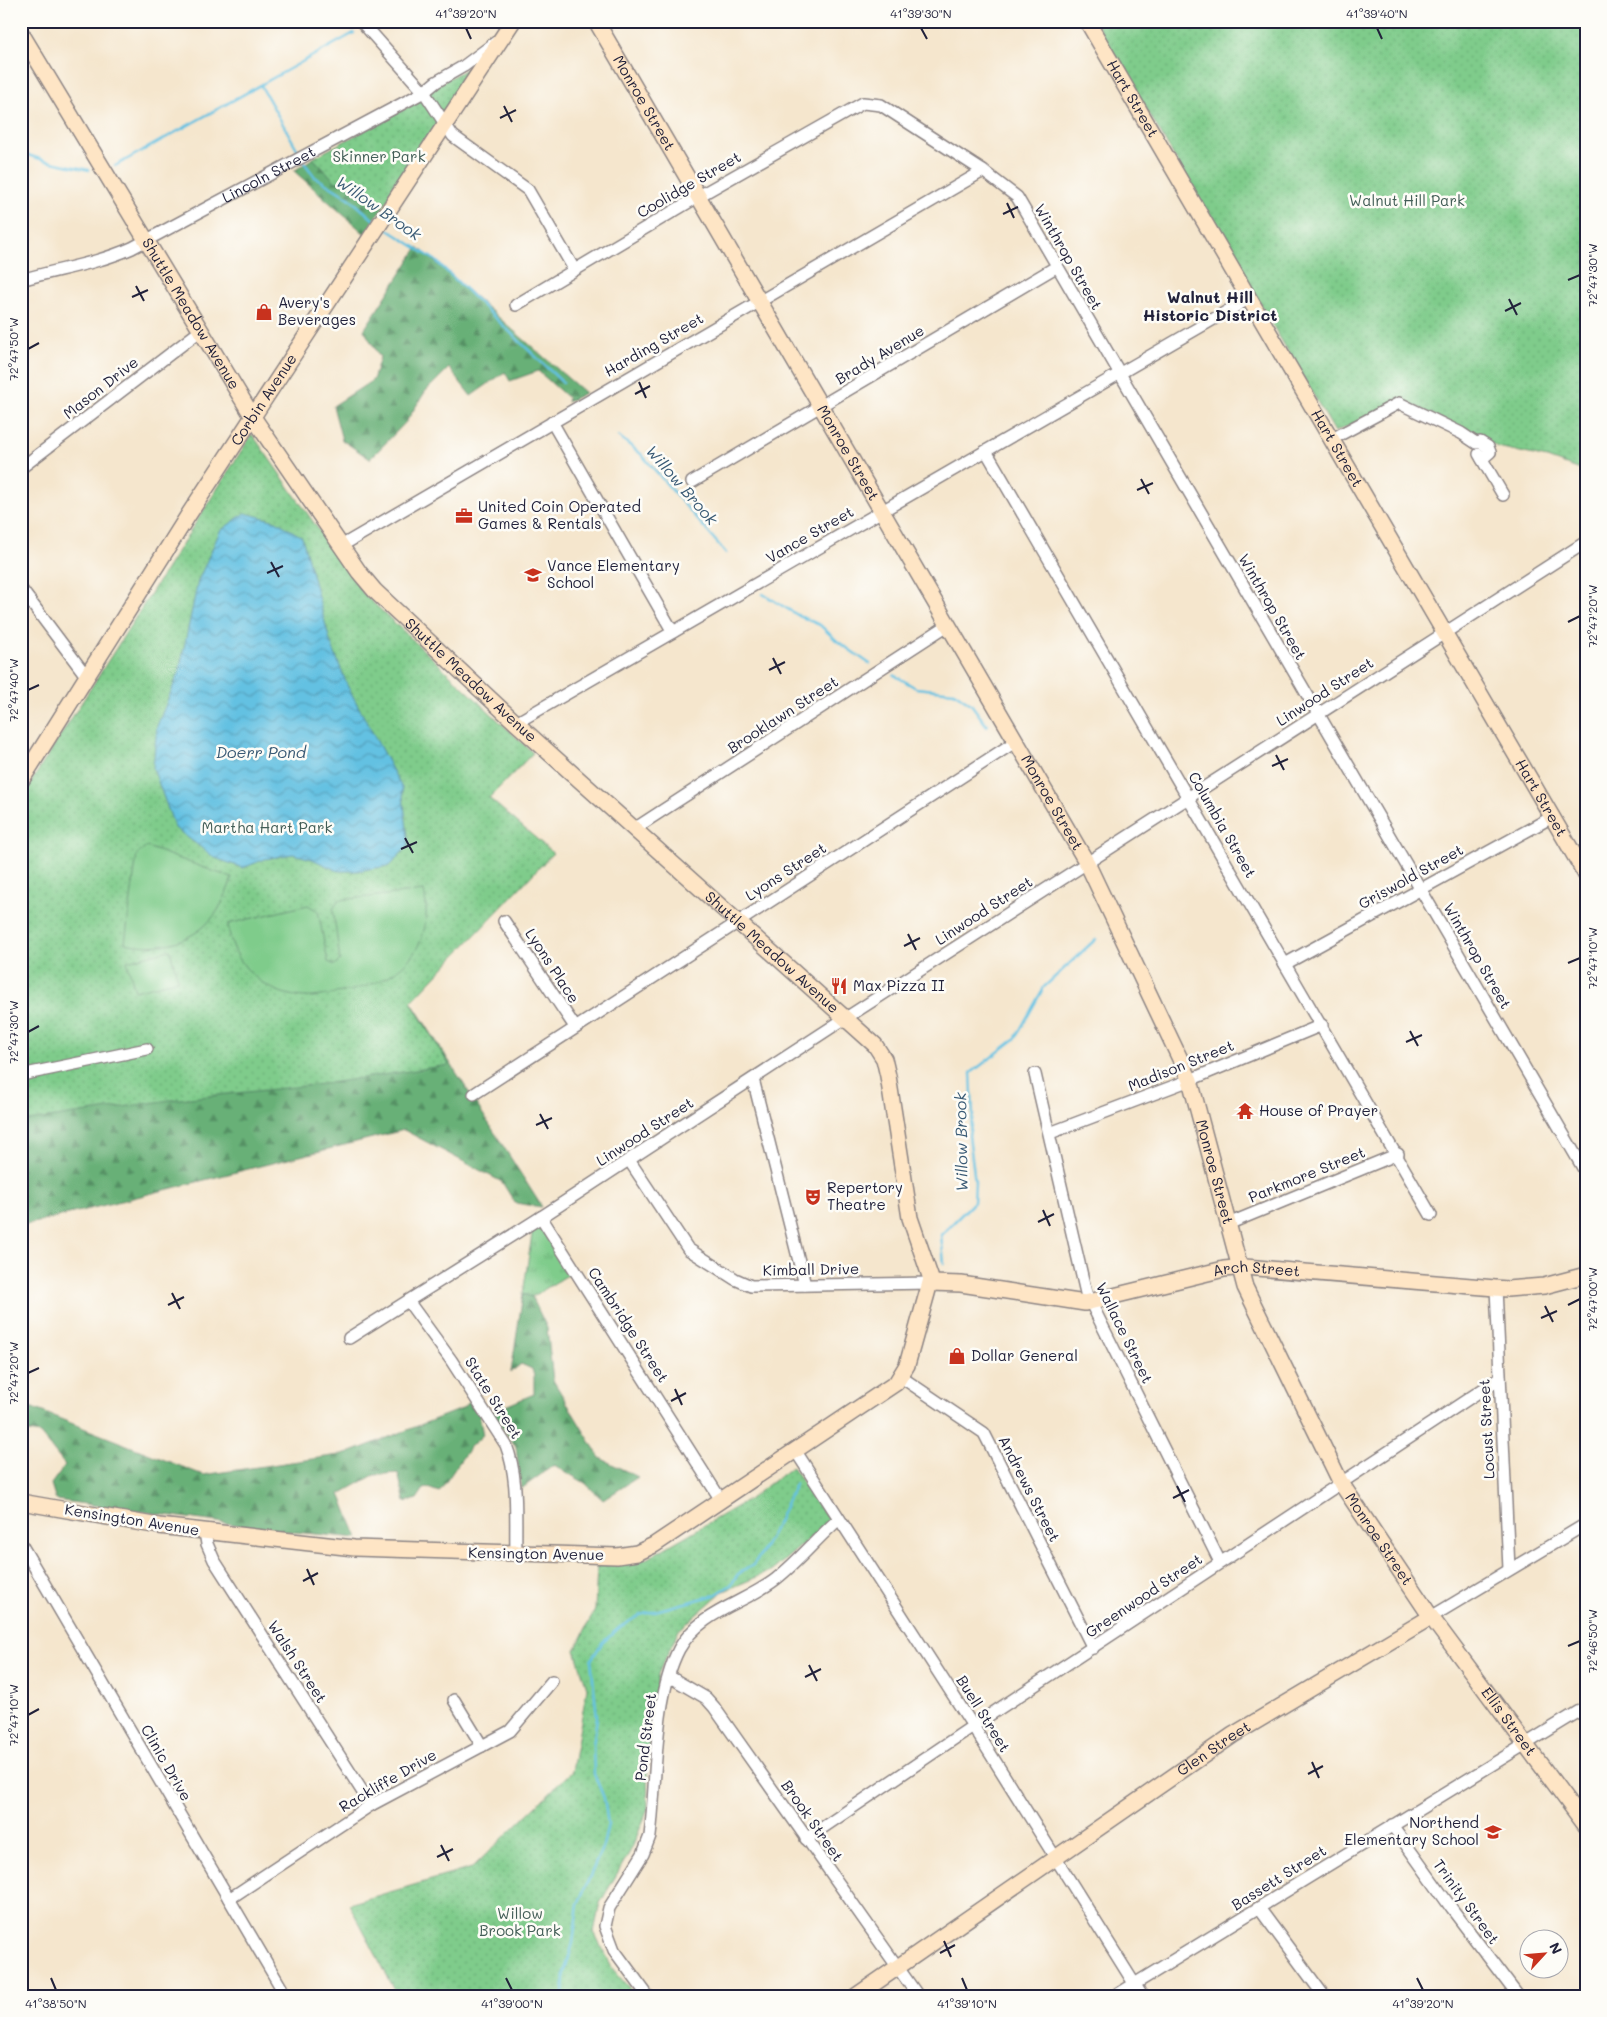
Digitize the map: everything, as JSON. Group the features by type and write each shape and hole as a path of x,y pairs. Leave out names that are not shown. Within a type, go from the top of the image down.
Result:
{"street":[{"path":"361,21 424,92 444,126 459,142 528,190 574,269"},
{"name":"Corbin Avenue","path":"21,781 189,514 513,21"},
{"name":"Lincoln Street","path":"21,280 111,257 145,240 424,92 436,82 464,66 526,21"},
{"name":"Monroe Street","path":"596,21 1087,863 1190,1080 1238,1267 1245,1287 1341,1482 1432,1617"},
{"name":"Hart Street","path":"1087,21 1446,632 1586,875"},
{"name":"Shuttle Meadow Avenue","path":"21,33 252,417 359,572 395,612 516,723 875,1045 884,1059 910,1218 916,1240 930,1271 931,1284"},
{"name":"Coolidge Street","path":"516,305 699,196 864,103 881,105"},
{"name":"Winthrop Street","path":"881,105 983,171 1017,196 1118,373 1586,1173"},
{"name":"Harding Street","path":"341,546 983,171"},
{"name":"Brady Avenue","path":"692,482 820,408 1056,266"},
{"name":"Vance Street","path":"516,723 1250,298"},
{"name":"Mason Drive","path":"21,468 200,331"},
{"path":"1332,439 1399,403 1462,433 1476,443 1482,459 1503,495"},
{"path":"552,422 673,632"},
{"name":"Columbia Street","path":"986,451 1432,1215"},
{"name":"Linwood Street","path":"349,1338 541,1217 846,1018 1586,542"},
{"path":"21,589 87,677"},
{"name":"Brooklawn Street","path":"634,829 948,625"},
{"name":"Lyons Street","path":"474,1094 1015,742"},
{"name":"Griswold Street","path":"1285,964 1552,817"},
{"name":"Lyons Place","path":"504,921 575,1027"},
{"name":"Madison Street","path":"1050,1133 1190,1080 1322,1025"},
{"path":"21,1075 146,1049"},
{"name":"Wallace Street","path":"1035,1074 1050,1133 1066,1213 1090,1302 1220,1562"},
{"path":"753,1079 805,1285"},
{"name":"Parkmore Street","path":"1228,1224 1398,1154"},
{"name":"Kimball Drive","path":"629,1160 688,1249 734,1279 752,1286 931,1284"},
{"name":"Cambridge Street","path":"541,1217 721,1500"},
{"name":"Arch Street","path":"931,1284 961,1284 1076,1302 1090,1302 1238,1267 1496,1288 1538,1287 1586,1275"},
{"name":"Kensington Avenue","path":"21,1502 205,1532 354,1548 612,1556 634,1554 651,1547 889,1388 901,1377 908,1360 931,1284"},
{"name":"Locust Street","path":"1496,1288 1509,1569"},
{"name":"State Street","path":"408,1301 451,1360 506,1445 511,1459 513,1474 516,1553"},
{"name":"Andrews Street","path":"901,1377 984,1433 1093,1648"},
{"name":"Greenwood Street","path":"806,1839 973,1726 1500,1378"},
{"name":"Buell Street","path":"795,1450 973,1726 1142,1996"},
{"name":"Pond Street","path":"648,1996 627,1970 608,1937 605,1926 609,1908 643,1854 650,1836 661,1716 670,1676 679,1649 704,1621 776,1580 839,1519"},
{"name":"Glen Street","path":"856,1996 1232,1735 1586,1524"},
{"name":"Walsh Street","path":"205,1532 206,1544 214,1560 371,1805"},
{"name":"Clinic Drive","path":"21,1544 286,1996"},
{"name":"Ellis Street","path":"1432,1617 1586,1826"},
{"name":"Brook Street","path":"670,1676 706,1698 714,1707 918,1996"},
{"name":"Rackliffe Drive","path":"228,1899 371,1805 510,1731 552,1681"},
{"path":"454,1700 482,1746"},
{"name":"Bassett Street","path":"1115,1996 1586,1706"},
{"name":"Trinity Street","path":"1392,1825 1452,1909 1518,1996"},
{"path":"1259,1908 1324,1996"}],"green space":[{"name":"Walnut Hill Park","path":"1095,21 1586,21 1586,472 1547,458 1498,447 1403,400 1335,432"},
{"name":"Skinner Park","path":"468,68 472,68 472,71 383,207 359,180 336,182 313,158 412,105 435,86"},
{"path":"313,158 336,182 359,180 383,207 365,234 294,171"},
{"path":"418,247 585,393 567,402 568,398 538,371 510,381 505,372 471,396 449,368 425,392 406,422 370,459 342,440 333,406 373,380 380,357 364,330"},
{"name":"Martha Hart Park","path":"252,434 363,593 533,753 489,798 553,853 411,1002 449,1065 323,1084 170,1100 21,1122 21,798"},
{"path":"147,847 232,878 218,910 210,921 189,937 164,945 151,946 125,943 137,854"},
{"path":"424,891 426,912 424,931 418,947 408,961 395,972 362,988 323,996 304,997 289,995 263,983 252,974 243,964 230,938 228,924 308,905 318,911 328,962 335,965 340,960 333,909 339,900"},
{"path":"170,950 178,980 135,991 127,961"},
{"path":"398,981 542,1207 515,1203 502,1182 404,1130 21,1226 21,1084"},
{"path":"541,1226 571,1273 532,1297 523,1294 532,1234 529,1230"},
{"path":"523,1294 532,1297 547,1328 553,1380 600,1458 638,1477 603,1500 585,1483 554,1465 521,1489 516,1447 491,1412 534,1394 532,1369 521,1364 511,1372"},
{"path":"470,1402 479,1414 483,1435 469,1448 439,1492 425,1487 417,1499 405,1502 398,1473 374,1475 340,1494 358,1538 283,1531 56,1500 51,1484 65,1465 40,1434 21,1431 21,1406 25,1405 203,1475 346,1454 461,1409"},
{"name":"Willow Brook Park","path":"792,1467 830,1521 773,1570 722,1592 679,1630 658,1674 647,1771 648,1809 632,1848 600,1903 594,1932 612,1968 636,1996 398,1996 349,1904 472,1868 572,1771 587,1688 575,1650 595,1610 597,1566 646,1559 748,1500"}],"water":[{"name":"Doerr Pond","path":"245,513 276,521 302,537 330,641 348,687 402,788 409,845 389,866 357,871 338,871 312,859 293,854 265,859 243,868 215,858 175,828 153,768 157,726 179,672 198,581 220,531"}],"waterway":[{"name":"Willow Brook","path":"115,166 354,33"},
{"name":"Willow Brook","path":"261,86 300,154"},
{"name":"Willow Brook","path":"21,153 89,170"},
{"name":"Willow Brook","path":"303,161 315,177 349,198 375,221"},
{"name":"Willow Brook","path":"384,227 435,260 563,383"},
{"name":"Willow Brook","path":"618,436 641,454 726,553"},
{"name":"Willow Brook","path":"763,594 799,616 820,625 837,641 870,664"},
{"name":"Willow Brook","path":"894,675 916,688 954,692 971,704 987,726"},
{"name":"Willow Brook","path":"944,1263 941,1235 974,1202 975,1182 969,1135 973,1115 971,1073 1015,1039 1044,987 1096,939"},
{"name":"Willow Brook","path":"563,1996 564,1973 573,1943 578,1904 603,1846 608,1824 604,1798 594,1774 593,1746 597,1717 591,1660 602,1643 620,1627 640,1615 715,1595 731,1585 738,1574 753,1565 760,1555 778,1522 795,1484"}],"place":[{"name":"Avery's Beverages","path":"264,312"},
{"name":"United Coin Operated Games & Rentals","path":"464,516"},
{"name":"Vance Elementary School","path":"533,575"},
{"name":"Max Pizza II","path":"839,986"},
{"name":"House of Prayer","path":"1245,1111"},
{"name":"Repertory Theatre","path":"813,1197"},
{"name":"Dollar General","path":"957,1356"},
{"name":"Northend Elementary School","path":"1493,1832"}],"district":[{"name":"Walnut Hill Historic District","path":"1210,306"}]}
